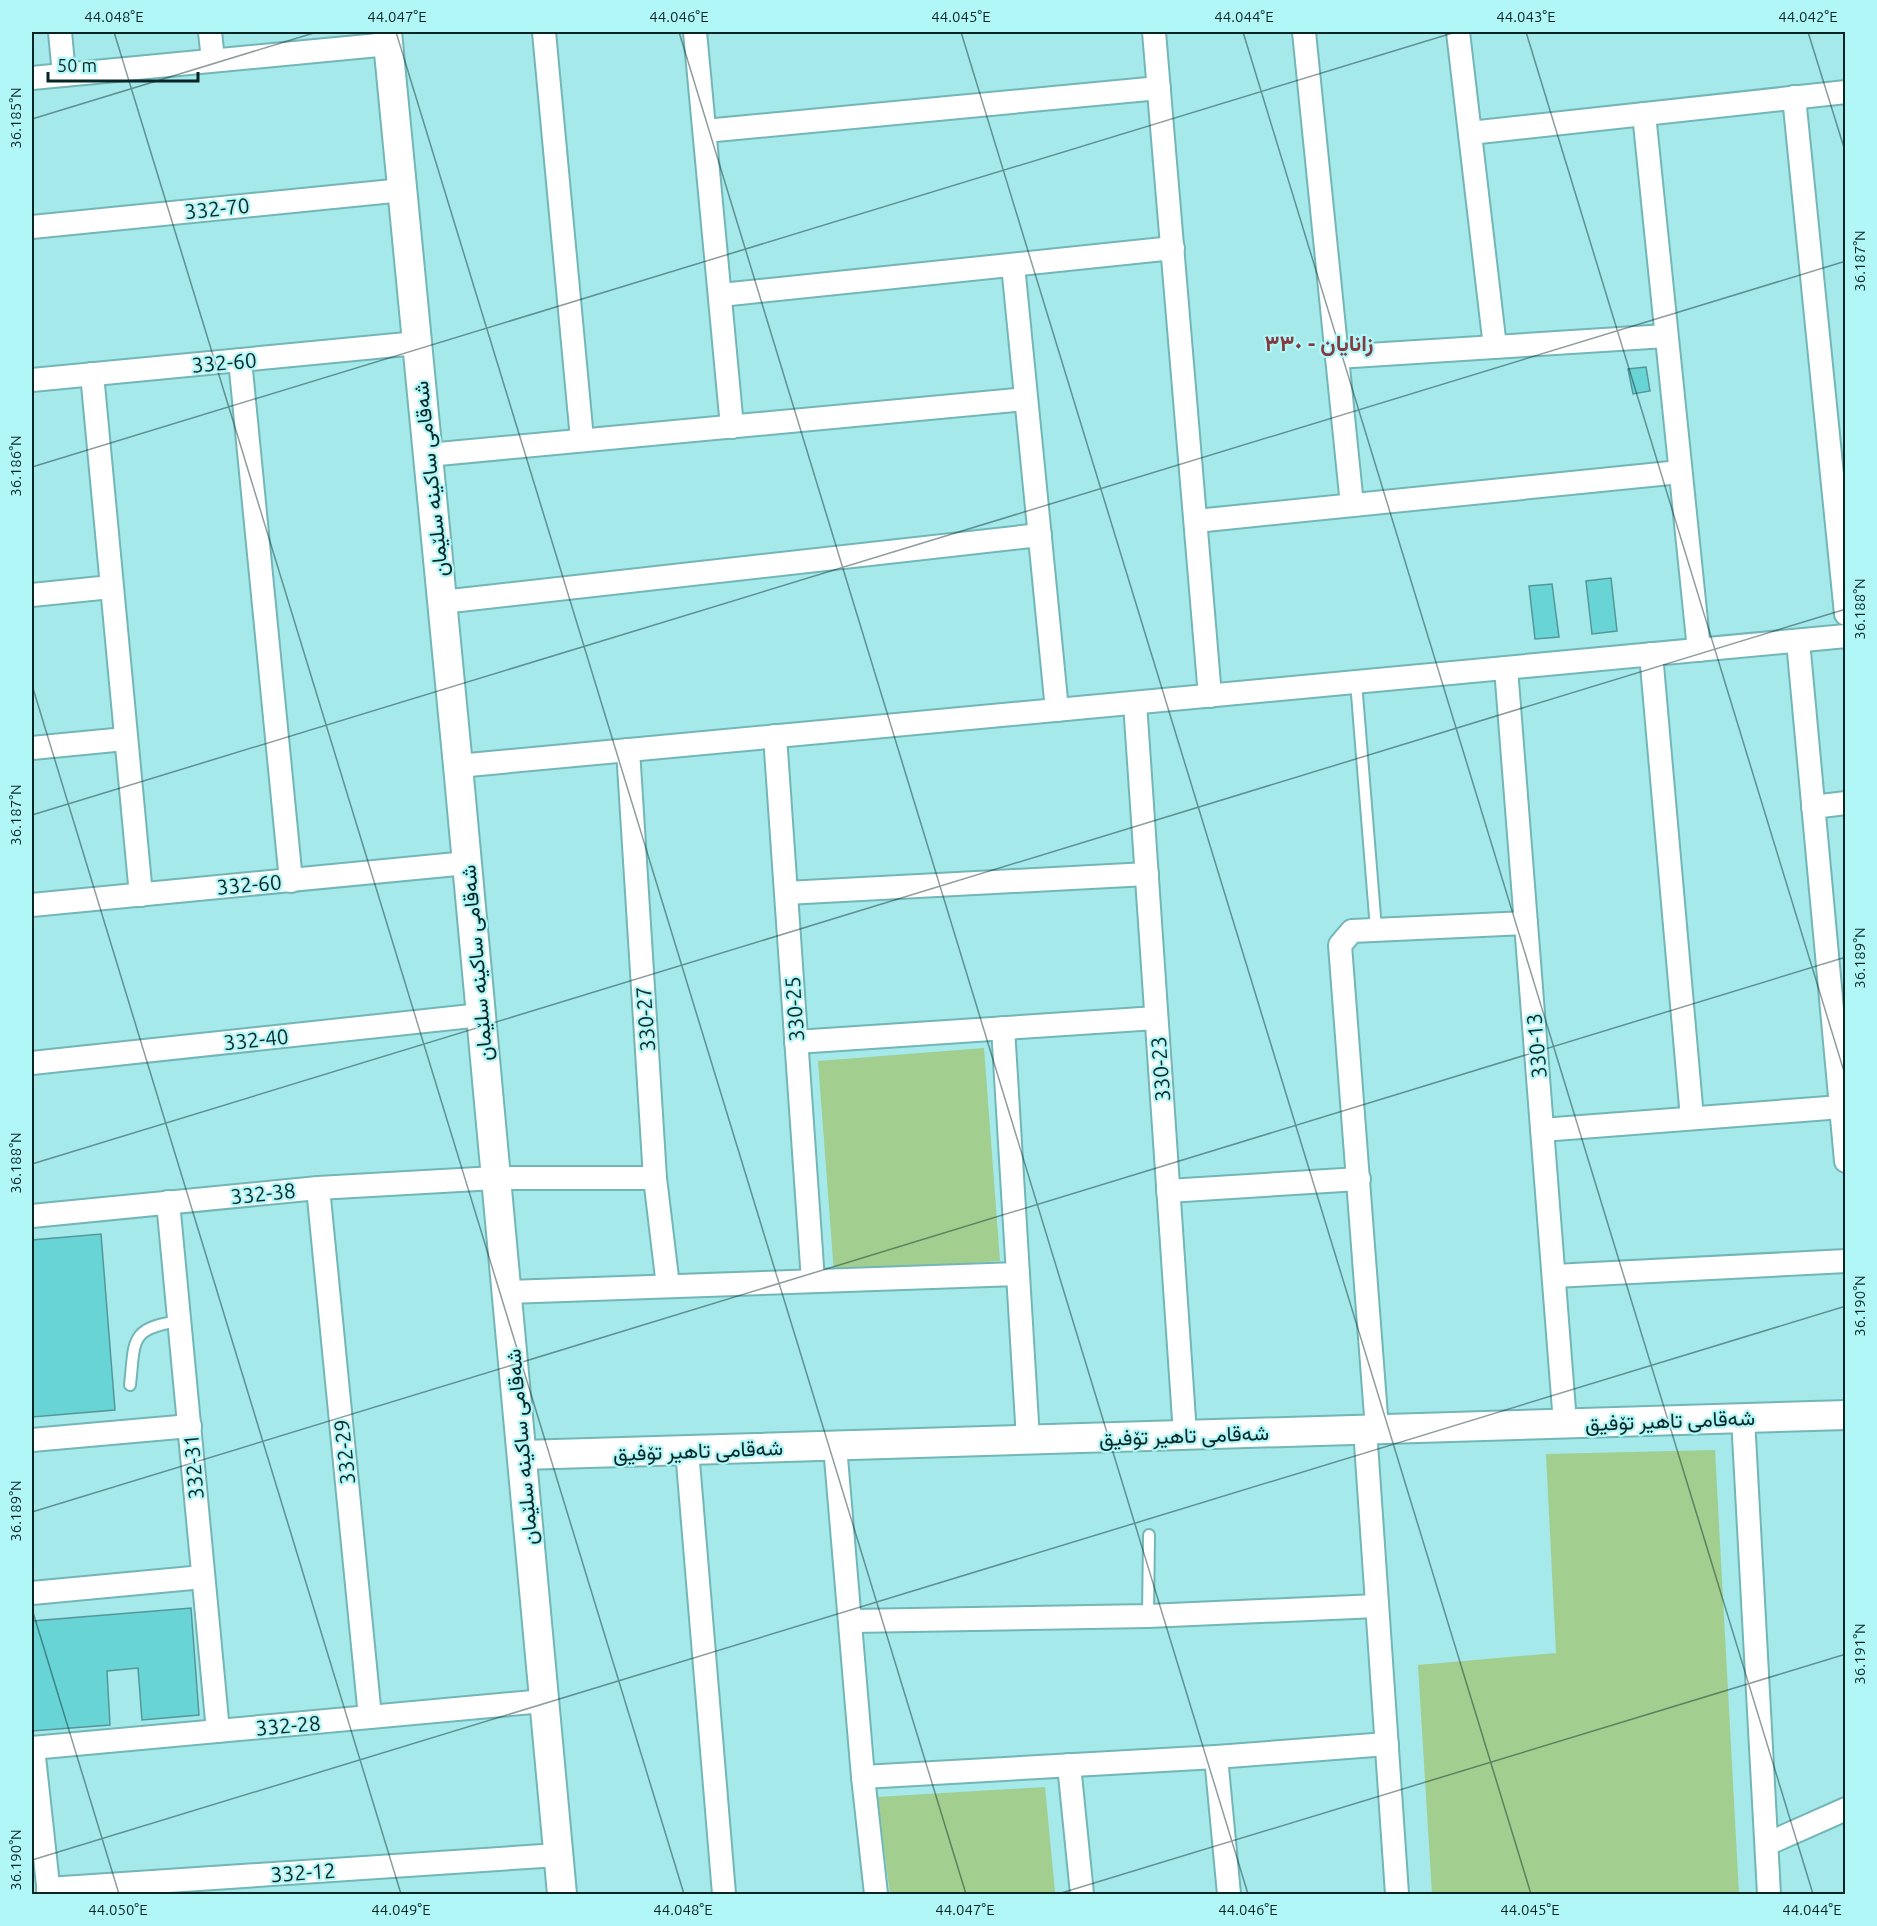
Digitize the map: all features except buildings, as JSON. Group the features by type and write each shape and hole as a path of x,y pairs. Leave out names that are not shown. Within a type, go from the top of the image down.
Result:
{"street":[{"path":"60,32 64,75"},
{"path":"210,32 213,60"},
{"path":"544,32 582,439"},
{"path":"695,32 732,427"},
{"path":"1154,32 1210,696"},
{"path":"1304,32 1352,505"},
{"path":"1458,32 1495,347"},
{"path":"32,78 213,60 388,38"},
{"name":"شەقامی ساکینە سلێمان","path":"388,38 562,1894"},
{"path":"705,131 1159,88"},
{"path":"1470,133 1845,92"},
{"path":"1794,97 1838,459 1845,614"},
{"path":"1644,114 1699,650"},
{"name":"332-70","path":"32,227 403,190"},
{"path":"721,295 1173,248"},
{"path":"1013,265 1058,710"},
{"path":"1337,357 1666,336"},
{"name":"332-60","path":"32,380 417,343"},
{"path":"240,360 291,880"},
{"path":"92,374 141,895"},
{"path":"428,455 1026,399"},
{"path":"1196,521 1680,472"},
{"path":"442,602 1040,535"},
{"path":"32,595 111,587"},
{"path":"458,766 1845,636"},
{"path":"1798,641 1813,807 1836,953 1845,1161"},
{"path":"1651,654 1692,1118"},
{"name":"330-13","path":"1506,668 1565,1423"},
{"name":"330-23","path":"1135,703 1185,1434"},
{"name":"330-25","path":"775,736 813,1281"},
{"path":"32,748 125,739"},
{"name":"330-27","path":"628,750 655,1178 668,1286"},
{"path":"1813,807 1845,803"},
{"name":"332-60","path":"32,905 467,863"},
{"path":"786,893 1147,874"},
{"path":"1397,1894 1377,1606 1359,1179 1340,945 1352,932 1376,929 1526,923"},
{"name":"332-40","path":"32,1063 481,1015"},
{"path":"796,1042 1156,1018"},
{"path":"1004,1028 1028,1440"},
{"path":"1542,1130 1841,1107"},
{"name":"332-38","path":"32,1216 318,1188 495,1178 655,1178"},
{"path":"1168,1191 1359,1179"},
{"name":"332-29","path":"318,1188 370,1717"},
{"name":"332-31","path":"168,1202 218,1731"},
{"path":"1554,1276 1845,1261"},
{"path":"507,1292 1018,1274"},
{"name":"شەقامی تاهیر تۆفیق","path":"522,1455 1845,1415"},
{"path":"1743,1418 1769,1894"},
{"path":"32,1440 189,1426"},
{"path":"836,1446 863,1777 876,1894"},
{"path":"687,1450 724,1894"},
{"path":"32,1593 203,1576"},
{"path":"851,1621 1148,1616 1377,1606"},
{"name":"332-28","path":"32,1748 544,1701"},
{"path":"863,1777 1216,1757 1387,1744"},
{"path":"32,1748 48,1892"},
{"path":"1216,1757 1229,1894"},
{"path":"1069,1765 1082,1894"},
{"path":"1767,1844 1845,1809"},
{"name":"332-12","path":"48,1892 558,1855"}],"lane":[{"path":"1356,682 1376,929"},
{"path":"130,1385 135,1341 140,1334 148,1328 180,1321"},
{"path":"1148,1616 1149,1535"}],"green space":[{"path":"984,1048 1000,1261 834,1273 818,1061"},
{"path":"1715,1450 1739,1894 1432,1894 1418,1665 1556,1653 1546,1454"},
{"path":"1045,1787 1055,1892 890,1894 877,1797"}],"district":[{"name":"زانایان - ٣٣٠","path":"1319,342"}]}
